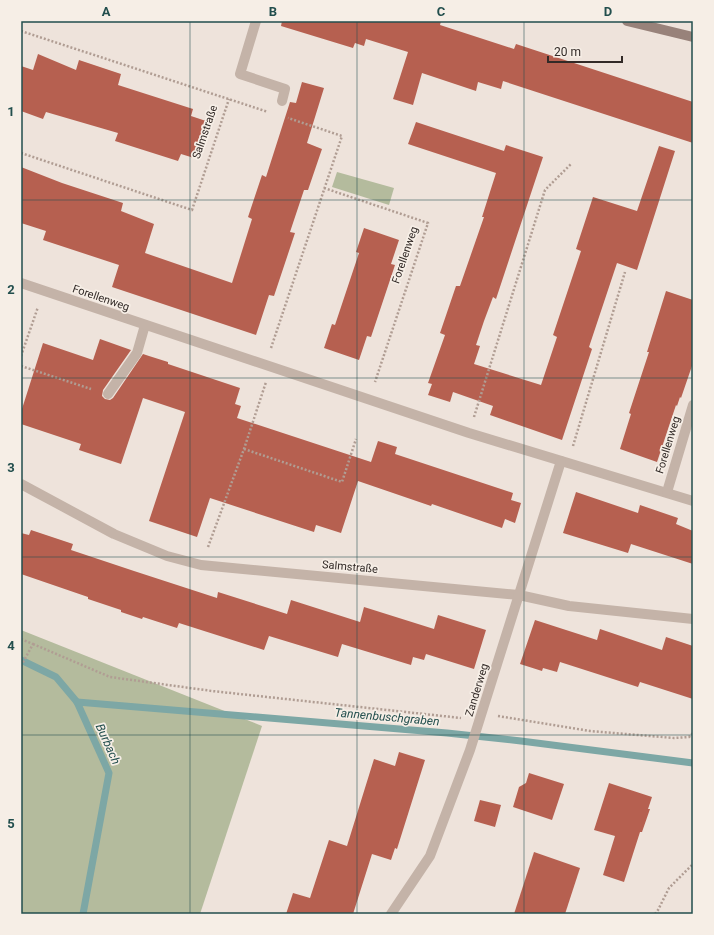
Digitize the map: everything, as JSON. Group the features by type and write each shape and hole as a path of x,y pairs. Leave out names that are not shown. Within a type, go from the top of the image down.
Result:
{"street":[{"path":"256,21 240,74 285,89 282,101"},
{"path":"627,21 693,37"},
{"name":"Forellenweg","path":"21,283 469,433 693,501"},
{"path":"108,394 137,354 145,325"},
{"name":"Forellenweg","path":"667,492 693,405"},
{"name":"Zanderweg","path":"391,914 430,856 470,750 519,595 565,463"},
{"name":"Salmstraße","path":"21,484 114,534 167,556 201,565 519,595 569,606 693,619"}],"path":[{"name":"Salmstraße","path":"21,31 229,99 192,210 21,153"},
{"path":"201,565 244,449 268,366 324,188 342,136"},
{"path":"469,433 545,190 571,164"},
{"name":"Forellenweg","path":"324,188 428,223 369,399"},
{"path":"565,463 625,272"},
{"path":"21,356 43,291"},
{"path":"21,366 108,394"},
{"path":"244,449 342,482 356,439"},
{"path":"21,639 110,677 212,691 504,718 590,731 674,738 689,736 693,733"},
{"path":"21,666 33,644"},
{"path":"655,914 670,888 693,864"}],"green space":[{"path":"337,172 394,188 389,205 332,187"},
{"path":"21,630 262,726 200,914 21,914"}],"building":[{"path":"282,21 441,21 440,25 514,49 516,44 693,102 693,143 503,81 501,89 478,82 476,91 422,73 413,105 393,99 408,52 366,39 364,46 355,43 353,48 281,26"},
{"path":"38,54 76,70 79,60 121,74 118,85 193,109 191,116 206,121 194,158 181,154 178,161 115,141 118,133 46,112 43,119 21,111 21,66 33,70"},
{"path":"302,82 324,88 307,143 322,149 308,190 304,190 290,232 295,233 274,296 269,295 256,335 112,287 119,265 43,240 46,231 21,223 21,167 62,183 123,203 121,211 154,224 145,253 232,283 252,219 248,217 262,175 266,177 290,102 296,103"},
{"path":"416,122 504,151 506,145 543,157 496,299 493,297 476,345 480,346 474,364 541,385 557,337 553,335 581,251 576,249 593,197 637,211 659,146 675,151 637,270 617,263 589,347 592,349 562,440 490,415 493,406 453,392 450,402 428,395 432,384 428,383 445,335 440,333 456,286 460,286 484,217 482,217 496,173 408,144"},
{"path":"364,228 399,240 391,264 395,265 371,337 367,336 359,360 324,348 332,324 335,325 359,253 356,252"},
{"path":"666,291 693,300 693,363 681,398 680,397 677,406 676,405 657,462 620,449 631,414 629,413 649,352 647,352"},
{"path":"100,339 131,350 103,390 102,396 105,399 110,400 113,398 143,354 240,388 235,404 241,406 237,418 371,462 378,441 397,447 395,454 513,493 511,500 521,503 515,523 505,519 502,528 358,481 341,533 316,525 314,532 210,498 197,537 149,521 185,412 143,398 121,464 79,450 81,444 21,424 21,412 43,343 93,360"},
{"path":"576,492 638,513 640,505 678,518 676,524 693,531 693,564 631,544 628,553 563,533"},
{"path":"31,530 73,544 71,550 134,571 217,598 218,592 287,614 291,600 360,622 364,607 434,629 438,615 486,630 474,669 426,654 424,660 413,657 411,665 342,644 338,657 269,636 264,650 179,623 177,628 143,617 142,619 88,599 88,597 21,574 21,533 29,535"},
{"path":"535,620 597,640 600,629 662,650 666,637 693,646 693,699 640,682 638,687 560,662 557,672 543,668 542,671 520,664"},
{"path":"399,752 425,760 397,849 395,848 391,860 372,854 353,914 286,914 293,893 310,898 329,840 347,846 374,759 395,766"},
{"path":"529,773 564,784 552,820 513,807 519,787 526,783"},
{"path":"609,783 652,797 648,809 650,809 642,832 640,832 624,882 603,875 615,836 594,830"},
{"path":"480,800 501,805 495,827 474,821"},
{"path":"534,852 580,868 565,914 514,914"}],"waterway":[{"name":"Burbach","path":"21,660 56,677 77,702 109,773 83,914"},
{"name":"Tannenbuschgraben","path":"77,702 447,733 693,763"}]}
